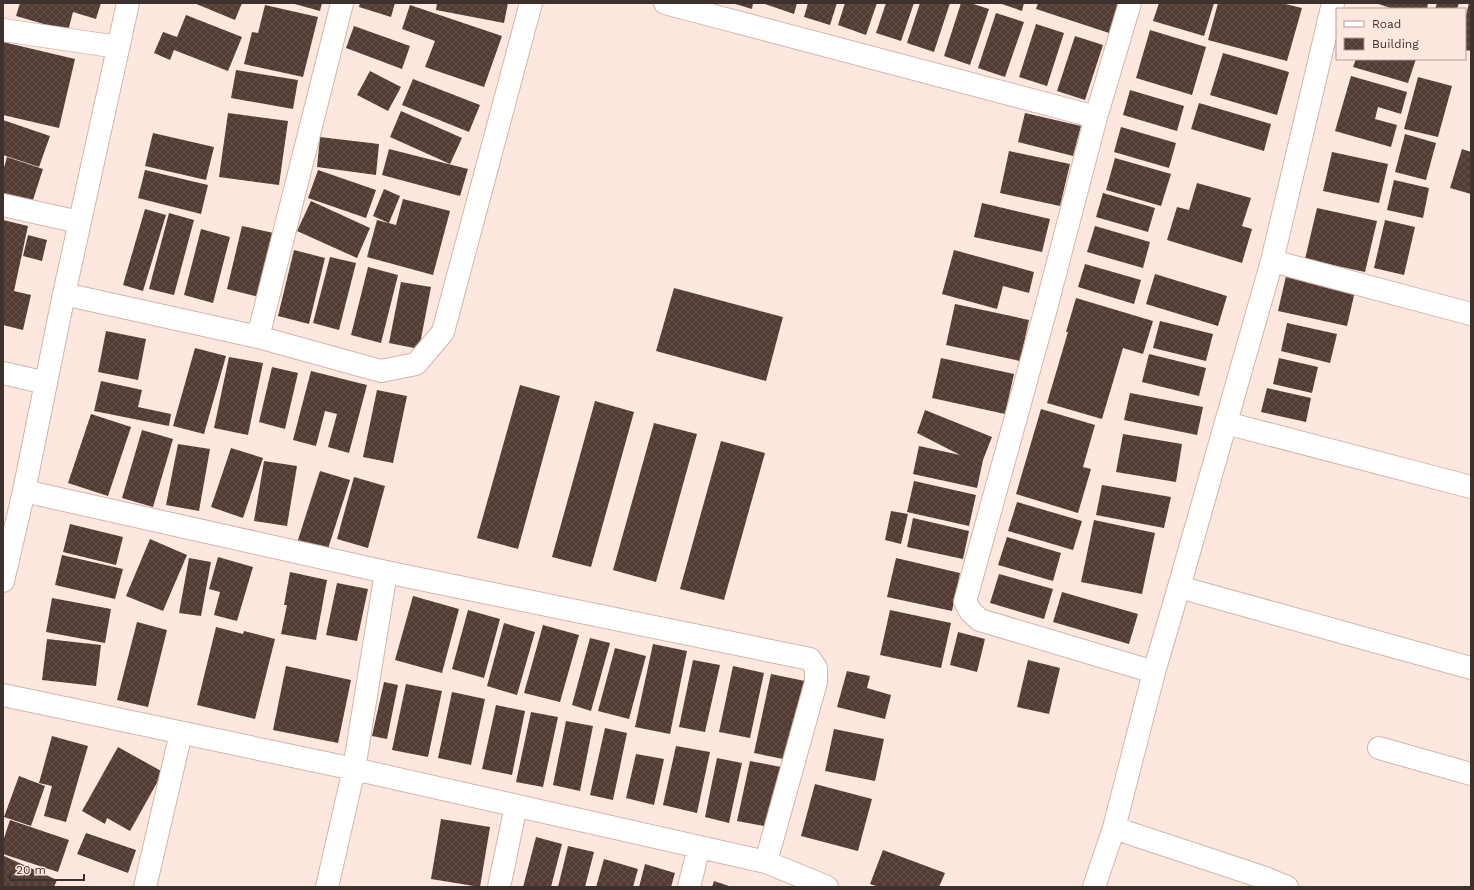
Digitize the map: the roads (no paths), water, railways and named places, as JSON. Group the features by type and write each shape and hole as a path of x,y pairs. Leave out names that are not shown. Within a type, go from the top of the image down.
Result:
{"street":[{"path":"3,581 24,491 79,222 128,3"},
{"path":"258,337 342,3"},
{"path":"64,294 258,337 381,371 416,364 442,332 531,3"},
{"path":"665,3 1096,117"},
{"path":"1130,3 1096,117 1045,312 965,602 971,612 980,620 1154,672"},
{"path":"1094,887 1114,828 1154,672 1272,261 1333,3"},
{"path":"3,30 118,47"},
{"path":"3,205 79,222"},
{"path":"1272,261 1471,314"},
{"path":"3,373 46,383"},
{"path":"1226,423 1471,487"},
{"path":"24,491 386,572 810,659 816,668 816,682 766,862"},
{"path":"327,887 354,769 386,572"},
{"path":"1179,587 1471,668"},
{"path":"3,695 354,769 766,862 827,887"},
{"path":"145,887 181,733"},
{"path":"1379,748 1471,774"},
{"path":"499,887 516,806"},
{"path":"1114,828 1265,878 1287,887"},
{"path":"689,887 699,847"}]}
